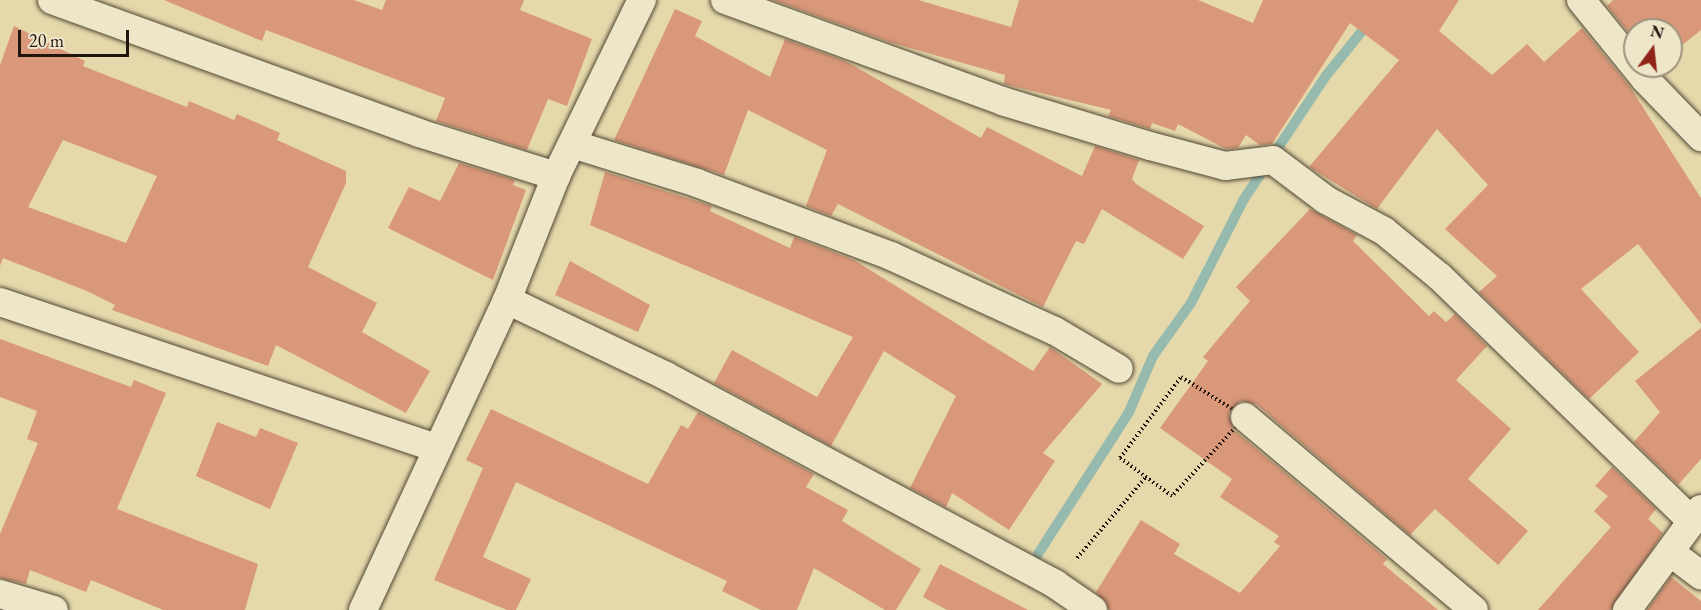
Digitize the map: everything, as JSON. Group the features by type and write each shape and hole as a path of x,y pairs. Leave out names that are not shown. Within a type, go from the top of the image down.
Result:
{"street":[{"path":"52,0 419,132 556,176"},
{"path":"363,610 507,300 556,176 642,0"},
{"path":"725,0 1002,101 1150,146 1225,166 1273,160 1326,200 1384,231 1440,277 1696,515 1627,610"},
{"path":"1581,0 1645,79 1701,137"},
{"path":"572,144 697,183 891,256 1055,331 1119,369"},
{"path":"507,300 666,376 1055,584 1094,610"},
{"path":"0,302 437,448"},
{"path":"1245,417 1474,610"},
{"path":"1670,552 1701,575"},
{"path":"0,594 54,610"}],"path":[{"path":"1181,377 1245,417 1172,496 1120,458 1181,377"},
{"path":"1055,584 1145,478"}],"building":[{"path":"164,0 354,0 382,10 386,0 524,0 520,10 592,39 567,106 548,99 527,150 436,121 445,98 266,30 262,41"},
{"path":"773,0 918,0 1011,27 1019,0 1198,0 1253,23 1263,0 1459,0 1439,31 1492,75 1527,44 1544,62 1582,28 1630,87 1701,198 1701,324 1638,244 1581,289 1639,352 1589,399 1479,292 1497,276 1445,229 1488,185 1437,129 1377,209 1309,167 1399,60 1350,23 1272,144 1260,145 1246,135 1238,148 1226,149 1178,124 1175,131 1152,123 1150,129 1108,116 1111,110 1004,84 1005,75 889,42"},
{"path":"1613,0 1701,0 1701,30 1683,44 1683,18 1623,18 1623,25 1607,6"},
{"path":"675,9 702,21 695,36 770,77 785,39 847,62 981,138 987,127 1082,176 1095,146 1139,160 1132,179 1136,184 1204,226 1183,259 1102,209 1084,244 1076,241 1043,307 838,204 831,216 806,206 827,150 748,110 724,175 614,140"},
{"path":"14,26 85,61 83,66 187,107 189,101 234,120 237,114 280,133 277,140 346,171 346,183 308,267 377,303 362,332 430,371 406,413 276,345 268,366 112,310 115,305 87,291 3,258 0,266 0,65","holes":["63,140 157,176 126,243 28,207"]},
{"path":"459,163 515,180 513,185 526,190 493,280 388,228 409,187 440,201"},
{"path":"605,172 712,206 710,211 790,248 794,237 854,260 1033,371 1050,347 1102,384 1043,453 1055,461 1009,530 952,493 946,507 910,488 956,396 884,351 831,446 714,383 732,350 817,397 853,337 590,225"},
{"path":"1310,209 1357,235 1353,241 1429,316 1434,311 1446,322 1455,314 1487,346 1456,380 1511,429 1468,479 1528,531 1498,565 1435,509 1410,535 1256,404 1240,401 1229,414 1234,430 1387,559 1383,564 1438,610 1109,610 1096,592 1141,520 1180,544 1174,554 1240,593 1280,546 1274,542 1279,536 1220,497 1232,479 1160,428 1208,361 1203,357 1250,301 1236,287"},
{"path":"570,261 650,305 638,332 555,295"},
{"path":"1701,328 1701,459 1678,485 1634,442 1660,412 1635,381"},
{"path":"0,339 131,387 134,380 166,393 117,509 258,564 245,610 163,610 91,580 86,592 30,570 26,584 0,578 0,534 38,443 27,439 37,411 0,397"},
{"path":"491,409 648,484 681,425 688,429 698,412 814,474 806,487 848,510 842,521 921,569 896,610 885,610 814,568 797,610 761,610 722,591 727,581 516,482 483,557 531,579 516,610 507,610 434,580 483,468 466,460"},
{"path":"217,422 256,437 260,428 298,443 270,509 196,476"},
{"path":"1612,467 1656,509 1648,519 1663,533 1611,610 1538,610 1611,527 1594,511 1608,496 1595,486"},
{"path":"940,564 1028,610 947,610 923,597"},
{"path":"1671,577 1701,601 1701,610 1647,610"}],"waterway":[{"path":"1038,554 1129,412 1153,356 1191,303 1244,199 1325,77 1387,0"}]}
